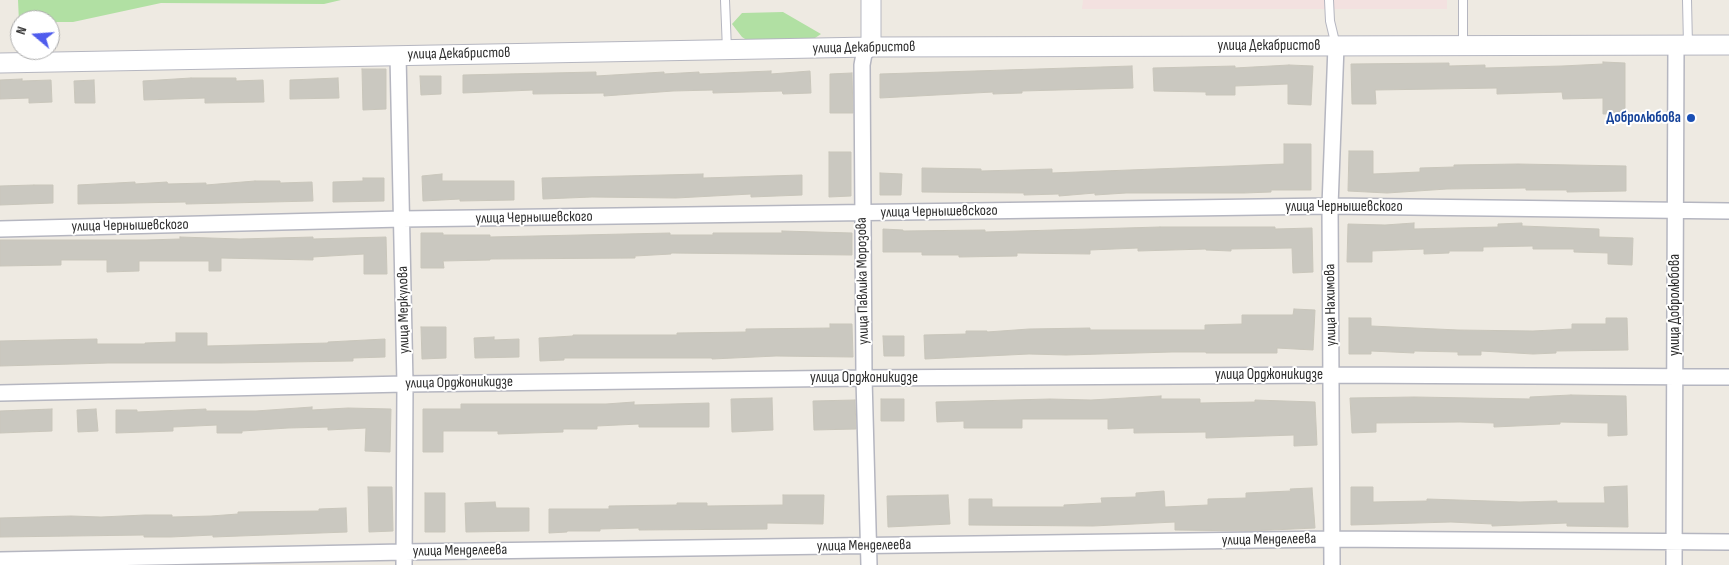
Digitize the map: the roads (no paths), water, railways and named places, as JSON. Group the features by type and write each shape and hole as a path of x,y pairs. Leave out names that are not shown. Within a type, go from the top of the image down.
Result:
{"street":[{"name":"улица Павлика Морозова","path":"869,565 864,378 862,65 864,54 871,48 871,0"},
{"name":"улица Добролюбова","path":"1674,565 1675,211 1682,45"},
{"name":"улица Декабристов","path":"0,63 871,48 1729,45"},
{"name":"улица Нахимова","path":"1332,565 1330,206 1336,46"},
{"name":"улица Меркулова","path":"398,55 405,384 404,558"},
{"name":"улица Чернышевского","path":"0,229 402,219 1330,206 1729,211"},
{"name":"улица Орджоникидзе","path":"0,393 405,384 864,378 1332,375 1729,377"},
{"name":"улица Менделеева","path":"0,560 404,558 869,546 1332,539 1729,542"}],"lane":[{"path":"725,0 727,50"},
{"path":"1329,0 1330,21 1336,46"},
{"path":"1463,0 1463,46"},
{"path":"1682,45 1687,0"}],"place":[{"name":"Добролюбова","path":"1691,118"}]}
